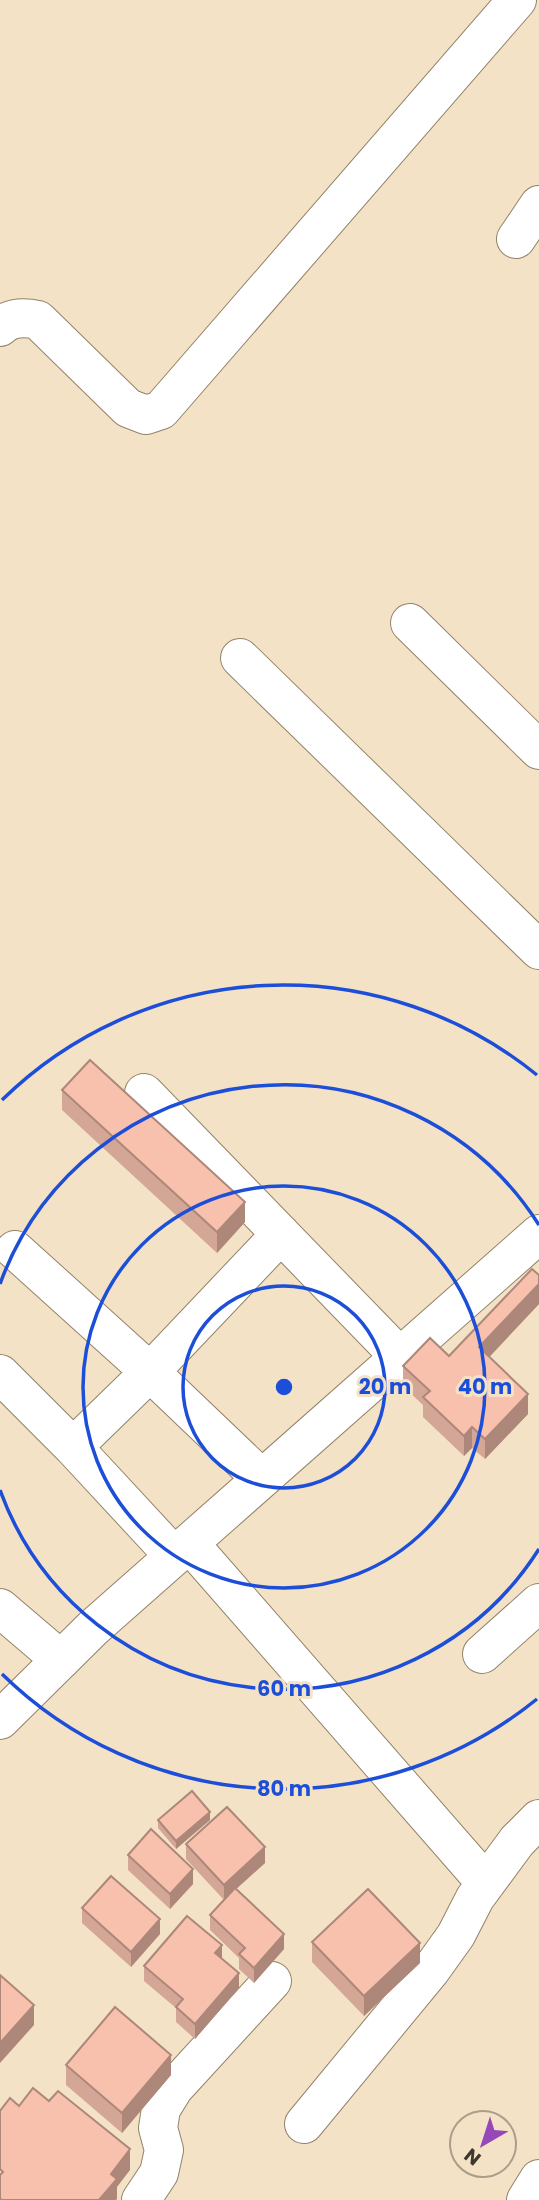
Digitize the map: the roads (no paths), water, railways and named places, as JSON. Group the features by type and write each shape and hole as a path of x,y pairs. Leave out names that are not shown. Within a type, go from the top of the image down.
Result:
{"street":[{"path":"0,327 5,322 23,316 38,320 128,408 146,415 161,410 517,0"},
{"path":"516,239 539,205"},
{"path":"411,623 539,750"},
{"path":"240,658 539,950"},
{"path":"144,1093 400,1357"},
{"path":"73,1447 150,1372 281,1234"},
{"path":"0,1720 181,1550 539,1234"},
{"path":"15,1250 150,1372 262,1479"},
{"path":"0,1374 181,1550 486,1883"},
{"path":"482,1654 539,1603"},
{"path":"0,1608 61,1660"},
{"path":"304,2124 431,1970 456,1935 475,1898 517,1841 539,1819"},
{"path":"141,2200 159,2173 164,2150 158,2128 161,2109 174,2088 272,1981"},
{"path":"526,2200 539,2179"}]}
